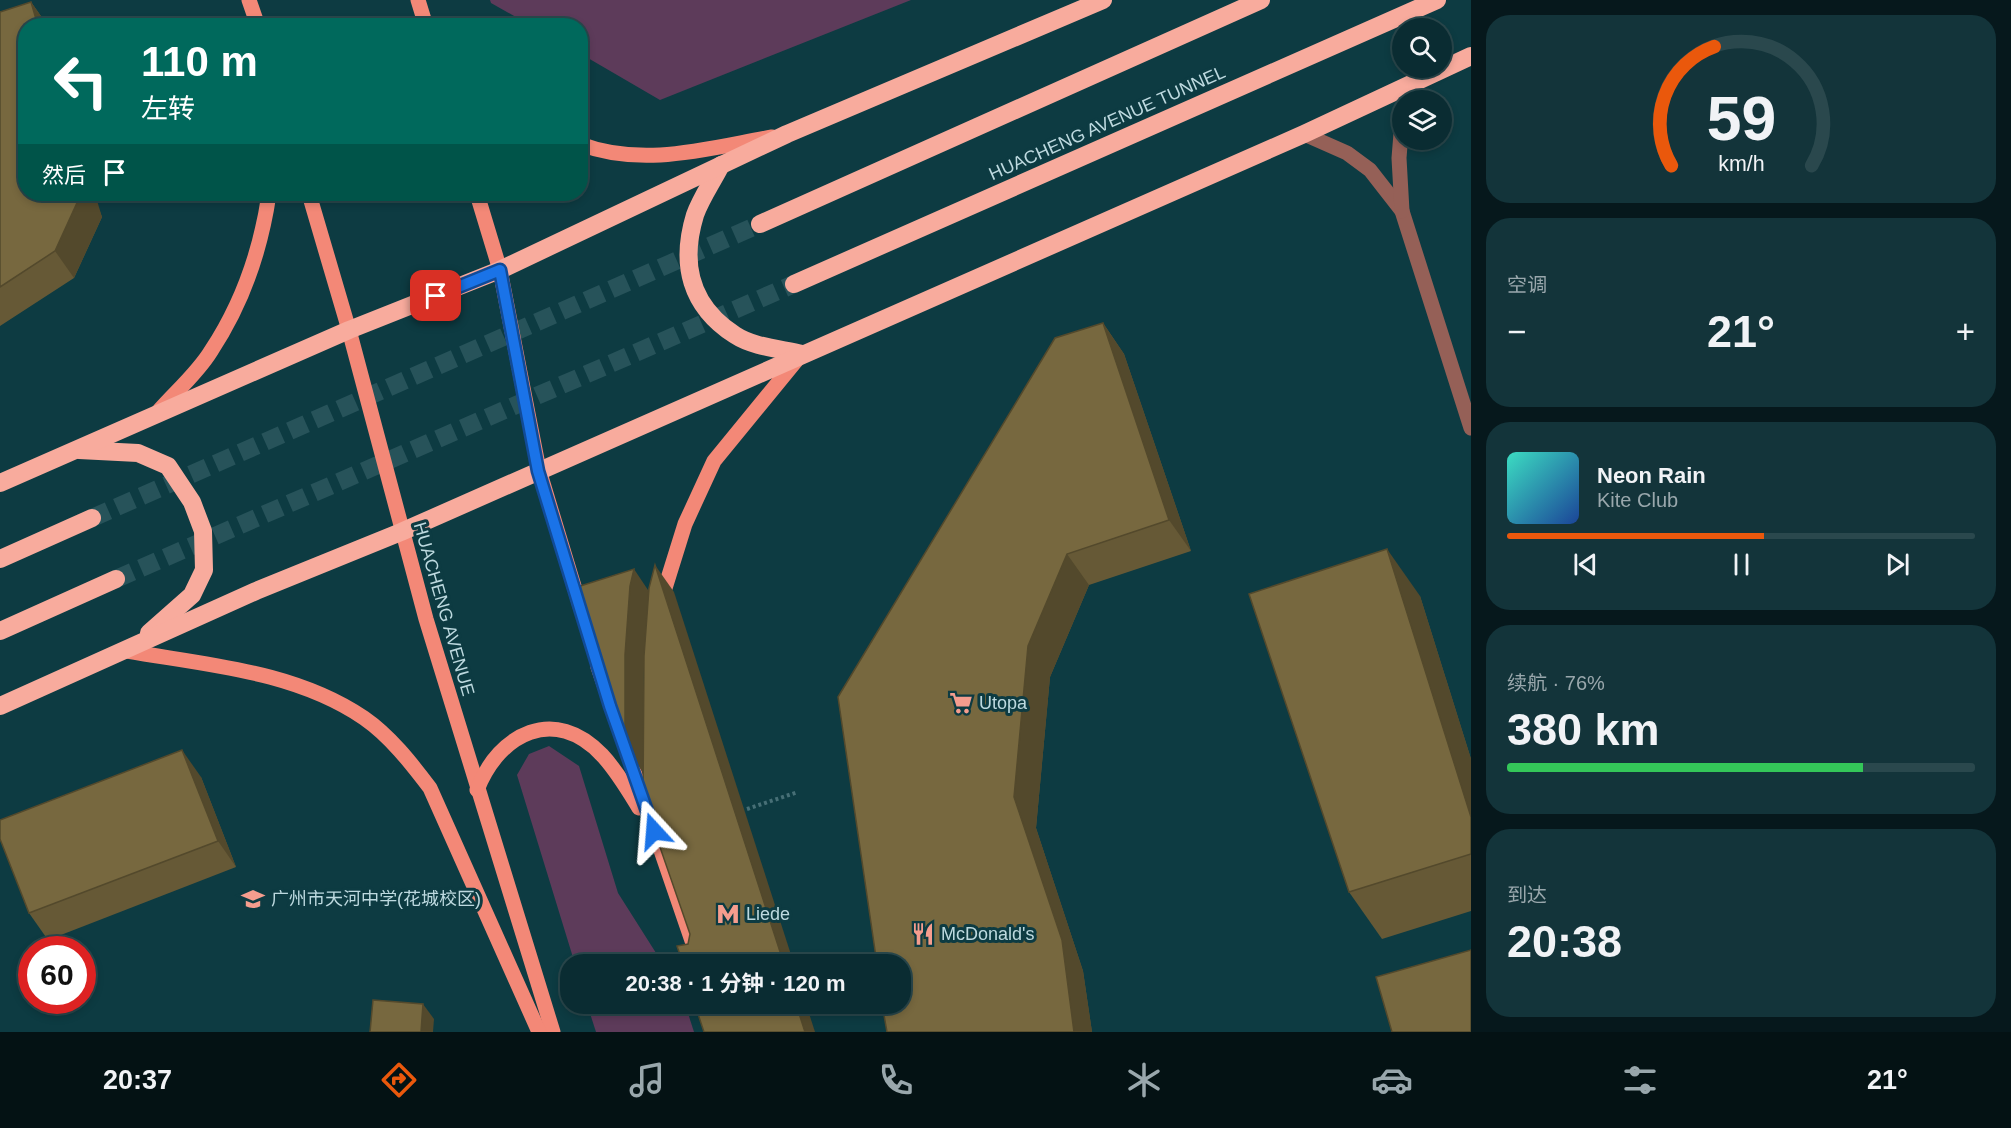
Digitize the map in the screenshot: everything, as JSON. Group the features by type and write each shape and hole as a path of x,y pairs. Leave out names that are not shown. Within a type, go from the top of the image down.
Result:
{"highway":[{"path":"0,483 349,330 500,270 787,134 1102,0"},
{"path":"760,224 1261,0"},
{"name":"HUACHENG AVENUE TUNNEL","path":"794,284 1437,0"},
{"path":"0,706 127,651 256,591 401,532 1304,134 1471,56"},
{"path":"721,165 696,213 689,239 688,273 701,306 736,336 802,354"},
{"path":"76,450 138,453 168,466 192,502 203,531 204,570 192,595 127,651"},
{"path":"0,559 92,518"},
{"path":"0,631 116,579"}],"main road":[{"path":"249,0 255,18"},
{"path":"418,0 424,18"},
{"path":"588,147 598,151 663,157 787,134"},
{"path":"157,413 210,353 241,298 265,221 268,201"},
{"name":"HUACHENG AVENUE","path":"311,201 349,330 401,532 477,790 553,1032"},
{"path":"479,201 500,270 538,471 583,618"},
{"path":"658,613 680,537 714,461 802,354"},
{"path":"127,651 271,676 321,693 365,719 405,756 430,788 539,1032"},
{"path":"593,651 697,954"},
{"path":"477,790 485,768 500,749 526,733 549,729 577,737 601,754 622,780 654,831"},
{"path":"654,785 654,831"},
{"path":"718,1014 724,1032"}],"street":[{"path":"1413,90 1416,82"},
{"path":"1304,134 1354,158 1370,170 1402,211"},
{"path":"1400,150 1402,211 1471,428"}],"path":[{"path":"747,809 798,792"}],"shaded area":[{"path":"490,0 911,0 660,100 588,58 588,18 518,18 491,3"},
{"path":"549,746 579,766 618,893 657,954 572,954 517,775 529,754"},
{"path":"590,1014 688,1014 694,1032 596,1032"}],"building":[{"path":"31,2 36,18 18,18 18,201 78,201 55,251 0,287 0,12"},
{"name":"Utopa","path":"1103,323 1169,520 1067,554 1028,646 1014,797 1062,940 1074,1032 887,1032 884,1014 911,1014 911,954 876,954 838,697 1055,338"},
{"path":"1387,549 1471,817 1471,854 1349,892 1249,594"},
{"name":"Liede","path":"655,565 781,954 680,954 677,946 688,944 690,934 643,798 644,656 649,588"},
{"path":"634,569 630,586 625,655 625,747 574,588"},
{"path":"182,750 218,841 29,913 0,839 0,820"},
{"path":"1471,950 1471,1032 1392,1032 1376,977"},
{"path":"373,1000 423,1004 421,1032 370,1032"},
{"path":"698,1014 799,1014 805,1032 704,1032"}],"tunnel":[{"path":"92,518 760,224"},
{"path":"116,579 794,284"}],"place":[{"name":"Utopa","path":"961,703"},
{"name":"广州市天河中学(花城校区)","path":"253,899"},
{"name":"Liede","path":"728,914"},
{"name":"McDonald's","path":"923,934"}],"route":[{"path":"436,296 500,270 538,471 610,706 654,831"}]}
